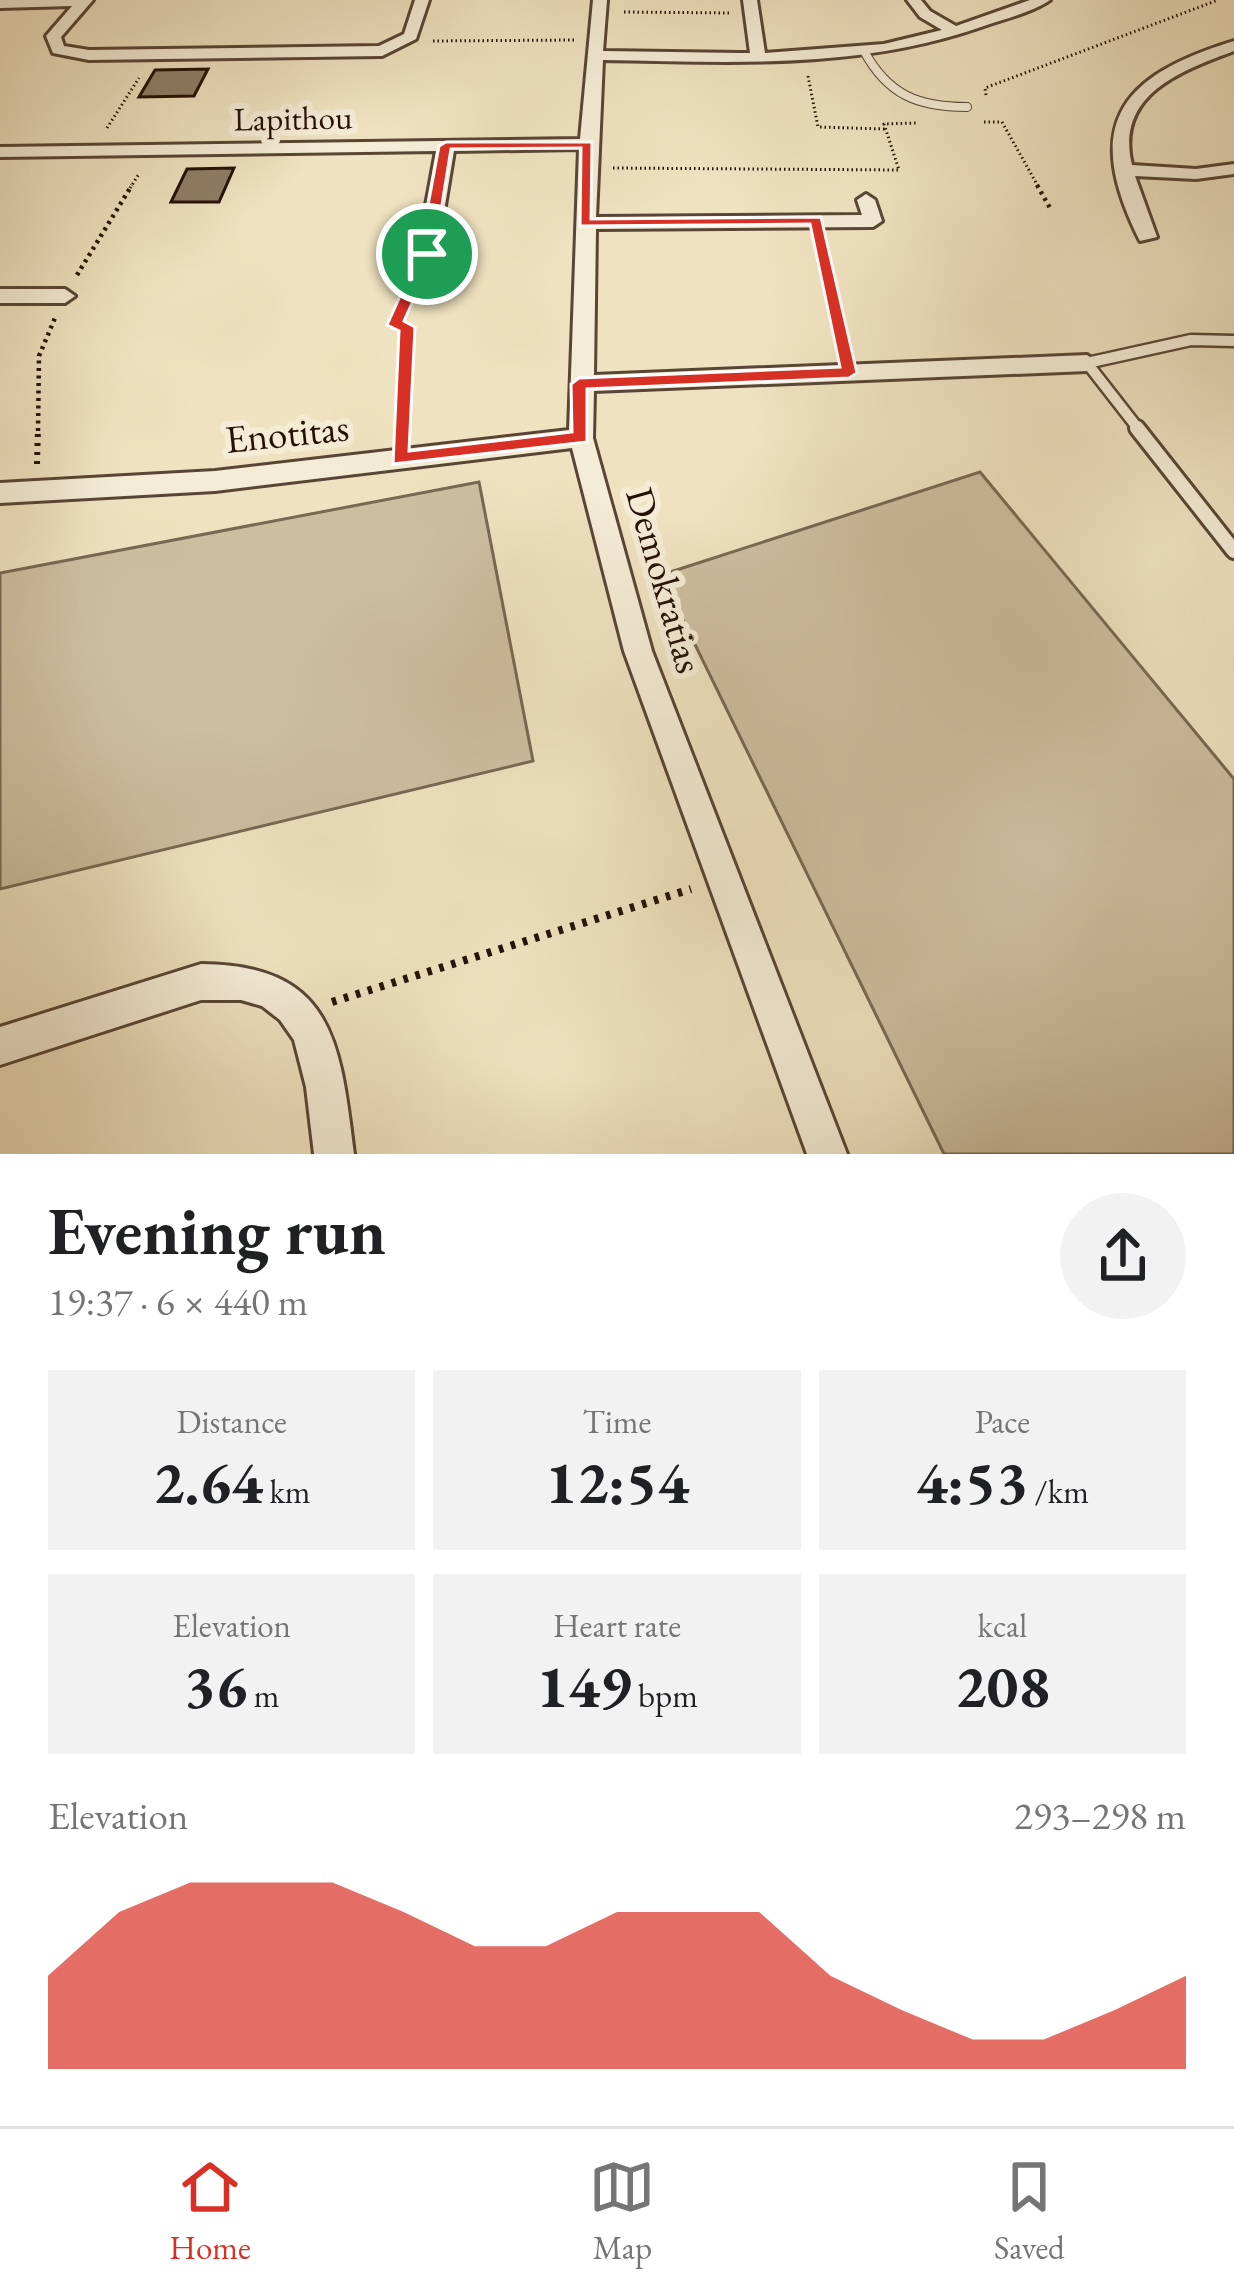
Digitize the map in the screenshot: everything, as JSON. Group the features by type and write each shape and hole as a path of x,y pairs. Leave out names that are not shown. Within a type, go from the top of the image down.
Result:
{"street":[{"path":"85,1 53,36 58,50 81,55 362,53 403,44 422,0"},
{"path":"914,0 925,14 954,31"},
{"path":"597,48 758,56 864,51 954,31 1043,0"},
{"path":"0,4 85,1"},
{"name":"Demokratias","path":"599,6 584,223 580,438 638,651 827,1154"},
{"path":"751,7 758,56"},
{"path":"1147,237 1120,134 1133,103 1178,71 1234,46"},
{"name":"Lapithou","path":"0,152 588,144"},
{"path":"427,254 446,146"},
{"path":"1127,170 1196,174 1234,169"},
{"path":"584,223 873,220 866,200"},
{"path":"0,296 64,296"},
{"path":"579,384 1087,363"},
{"name":"Enotitas","path":"0,493 215,481 580,438"},
{"path":"0,1046 181,988 220,980 267,988 301,1012 319,1049 334,1154"}],"lane":[{"path":"864,51 880,85 930,108 967,106"},
{"path":"1234,341 1191,340 1087,363 1234,551"}],"path":[{"path":"967,106 989,106 985,88 1217,0"},
{"path":"599,6 751,7"},
{"path":"403,44 597,48"},
{"path":"93,151 154,55"},
{"path":"805,55 818,127 886,129"},
{"path":"967,106 979,122 1002,122 1050,208"},
{"path":"587,167 898,170 884,124 932,123"},
{"path":"816,220 849,373"},
{"path":"400,459 407,327 395,325 427,254"},
{"path":"301,1012 723,879"}],"shaded area":[{"path":"980,472 1234,779 1234,1154 944,1154 661,575"},
{"path":"479,482 533,761 0,889 0,573"}],"building":[{"path":"208,69 194,96 139,97 155,70"},
{"path":"234,168 219,202 171,202 187,169"}],"route":[{"path":"588,144 584,223 816,220 849,373 579,384 580,438 400,459 407,327 395,325 420,260 427,254 446,146 588,144"}]}
